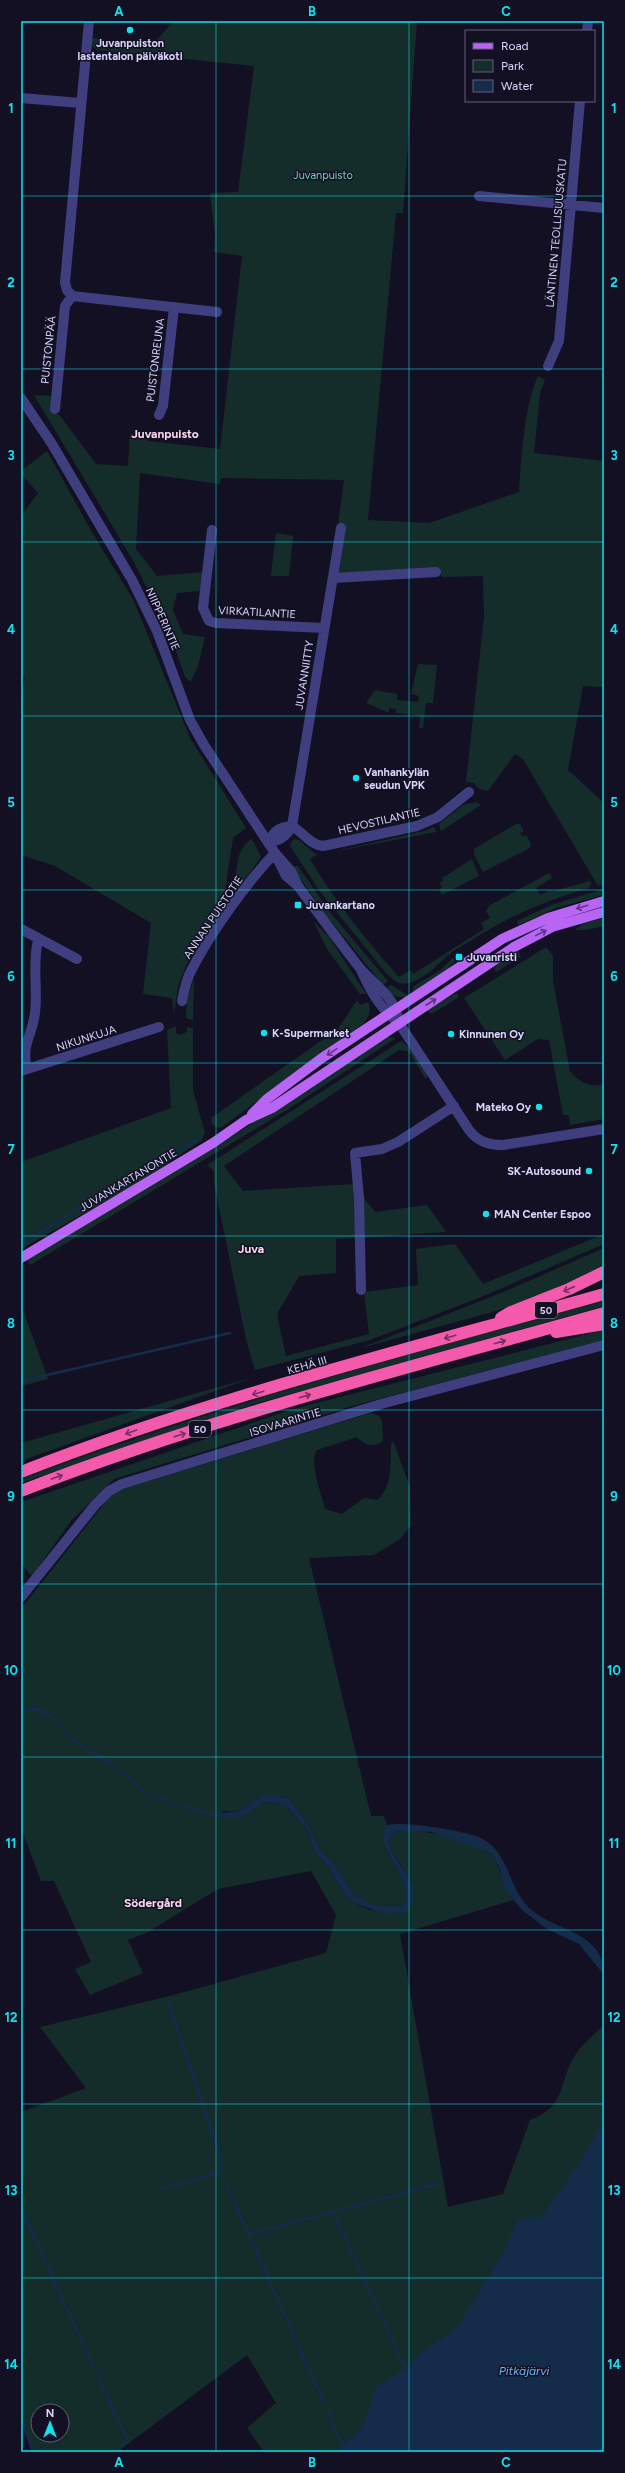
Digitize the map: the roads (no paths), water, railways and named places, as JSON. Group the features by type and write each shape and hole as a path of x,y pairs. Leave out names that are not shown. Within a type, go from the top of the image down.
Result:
{"highway":[{"path":"488,1326 511,1312 569,1290 604,1272"},
{"name":"KEHÄ III","path":"21,1472 144,1428 488,1326 604,1294"},
{"name":"50","path":"21,1491 161,1441 294,1399 604,1313"},
{"path":"525,1335 572,1331 604,1324"}],"main road":[{"name":"JUVANKARTANONTIE","path":"21,1258 213,1144 246,1120 267,1099 292,1081 392,1012 502,940 548,918 604,901"},
{"name":"JUVANKARTANONTIE","path":"246,1120 272,1108 399,1023 529,939 552,927 604,912"}],"street":[{"path":"89,21 80,104 65,282 67,290 72,296 217,312"},
{"path":"21,98 80,104"},
{"name":"LÄNTINEN TEOLLISUUSKATU","path":"548,366 559,341 580,102"},
{"path":"479,196 604,208"},
{"name":"PUISTONPÄÄ","path":"54,409 65,306 72,296"},
{"name":"PUISTONREUNA","path":"159,415 163,406 174,307"},
{"name":"NIIPPERINTIE","path":"21,398 52,444 132,580 156,631 190,720 204,745 275,853 286,876 298,886 360,968 381,989 399,1023"},
{"name":"JUVANNIITTY","path":"292,826 324,628 334,578 341,528"},
{"name":"VIRKATILANTIE","path":"212,530 203,608 209,621 216,623 324,628"},
{"path":"334,578 436,572"},
{"name":"HEVOSTILANTIE","path":"292,826 303,832 312,843 323,846 417,826 438,817 469,792"},
{"path":"268,843 279,840 287,834 292,826"},
{"name":"ANNAN PUISTOTIE","path":"182,1001 190,972 201,953 260,869 275,853"},
{"path":"21,929 38,940 77,959"},
{"path":"24,1070 24,1047 35,1015 35,953 38,940"},
{"path":"399,1023 473,1135 487,1144 511,1144 604,1129"},
{"name":"NIKUNKUJA","path":"24,1070 159,1027"},
{"path":"361,1290 359,1198 355,1153 382,1149 398,1142 454,1106"},
{"name":"ISOVAARINTIE","path":"21,1597 95,1504 109,1491 122,1484 381,1404 604,1345"}],"water":[{"path":"260,1796 279,1796 290,1799 311,1829 320,1849 335,1865 355,1895 376,1905 404,1906 406,1894 399,1872 387,1851 384,1841 383,1833 387,1825 407,1824 436,1828 464,1833 483,1839 499,1854 525,1904 544,1919 579,1935 589,1942 597,1950 602,1961 604,1975 579,1944 547,1929 523,1911 505,1890 499,1866 489,1852 431,1832 399,1831 393,1833 389,1842 392,1851 408,1876 414,1892 413,1902 408,1912 385,1914 354,1903 344,1894 330,1869 315,1852 309,1833 290,1810 283,1805 265,1802 249,1813 238,1817 225,1818 218,1816 219,1813 237,1812"},
{"name":"Pitkäjärvi","path":"604,2120 604,2452 339,2452 345,2443 361,2428 375,2388 397,2374 427,2348 453,2331 459,2324 501,2256 518,2220 541,2217 577,2167"}],"waterway":[{"path":"21,1243 196,1140"},
{"path":"21,1381 230,1333"},
{"path":"21,1713 37,1709 44,1712 56,1721 77,1743 114,1765 137,1785 154,1796 172,1803 220,1816"},
{"path":"163,2189 221,2172 221,2158 168,2002"},
{"path":"226,2183 324,2403"},
{"path":"249,2234 438,2184"},
{"path":"21,2209 128,2441 114,2452"},
{"path":"333,2212 405,2367"},
{"path":"328,2412 342,2444"},
{"path":"21,2416 33,2452"}],"place":[{"name":"Juvanpuiston lastentalon päiväkoti","path":"130,30"},
{"name":"Vanhankylän seudun VPK","path":"356,778"},
{"name":"Juvankartano","path":"298,905"},
{"name":"Juvanristi","path":"459,957"},
{"name":"K-Supermarket","path":"264,1033"},
{"name":"Kinnunen Oy","path":"451,1034"},
{"name":"Mateko Oy","path":"539,1107"},
{"name":"SK-Autosound","path":"589,1171"},
{"name":"MAN Center Espoo","path":"486,1214"}],"district":[{"name":"Juvanpuisto","path":"165,434"},
{"name":"Juva","path":"251,1249"},
{"name":"Södergård","path":"153,1903"}]}
